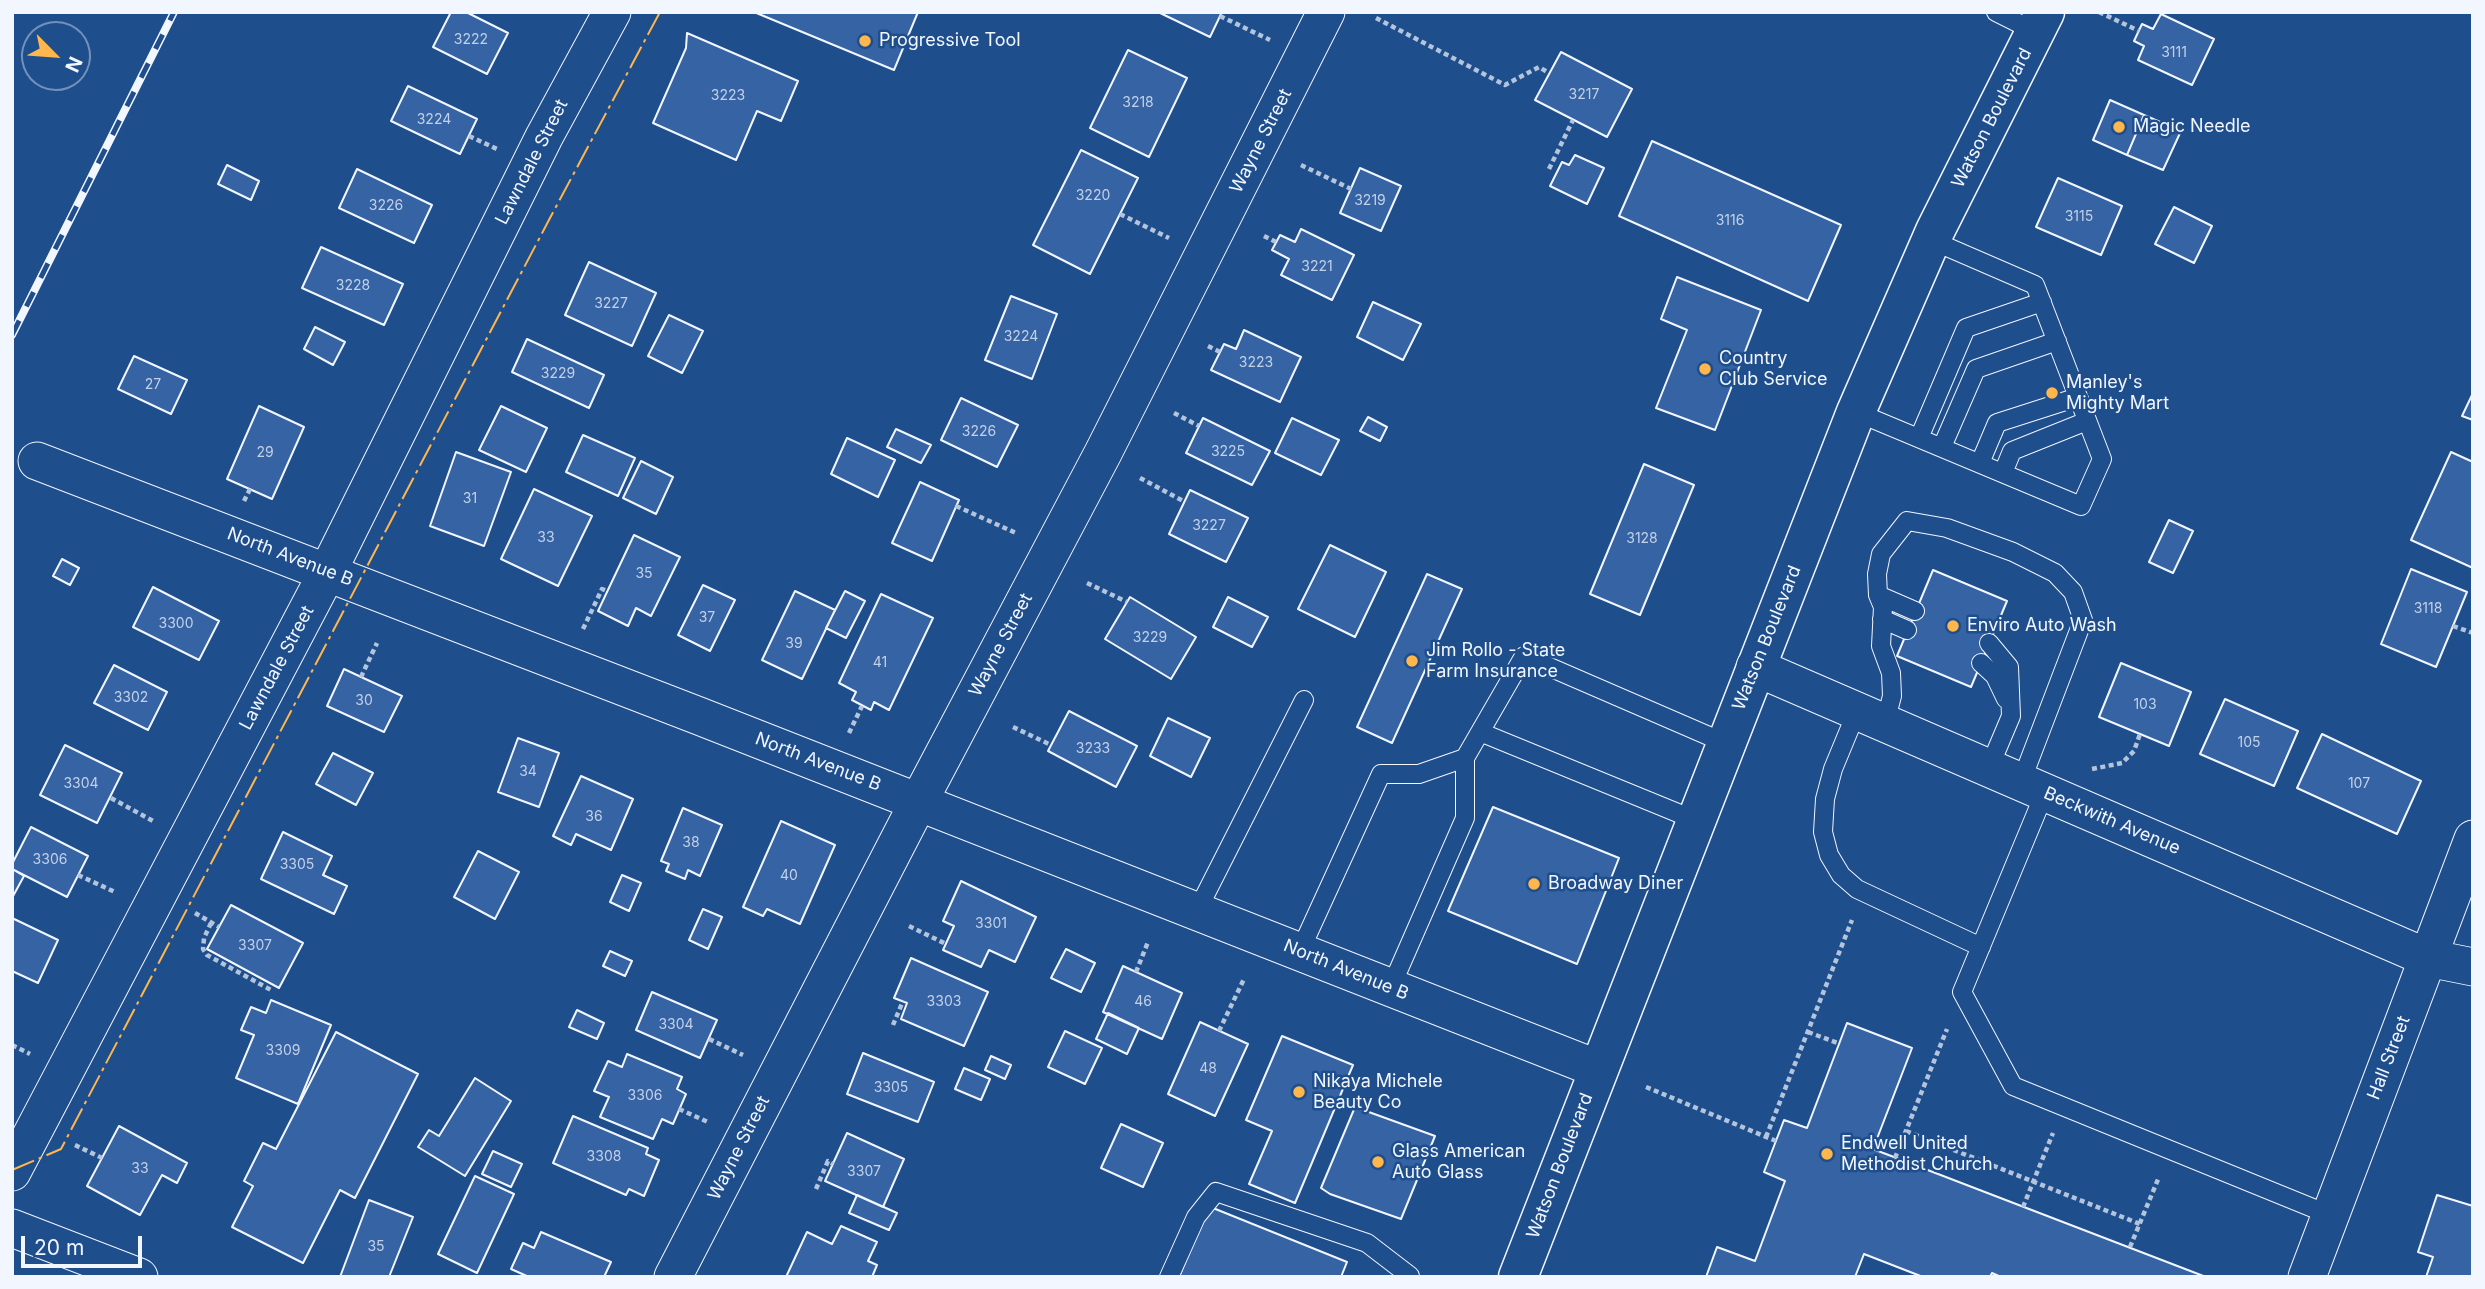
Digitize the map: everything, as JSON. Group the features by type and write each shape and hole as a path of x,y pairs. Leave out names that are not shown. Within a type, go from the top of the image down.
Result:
{"street":[{"name":"Lawndale Street","path":"12,1172 328,571 544,137 612,12"},
{"name":"Wayne Street","path":"673,1277 1052,549 1326,12"},
{"name":"Watson Boulevard","path":"1518,1277 1856,412 1931,240 2040,22"},
{"name":"North Avenue B","path":"37,461 919,801 1598,1069"},
{"name":"Beckwith Avenue","path":"1755,667 2428,958 2473,967"},
{"name":"Hall Street","path":"2306,1277 2473,839"},
{"path":"12,1228 139,1277"}],"lane":[{"path":"1996,12 2040,22"},
{"path":"1856,412 2081,506 2102,459 2035,285 1931,240"},
{"path":"1919,438 1966,328 2042,302"},
{"path":"1942,447 1976,369 2057,341"},
{"path":"1980,463 1997,423 2078,397"},
{"path":"2003,473 2012,452 2087,421"},
{"path":"1981,947 1864,892 1841,875 1829,855 1824,832 1825,800 1833,769 1871,717 1892,696 1891,673 1881,646 1883,607 1878,595 1877,574 1881,554 1907,521 1947,528 2013,552 2055,573 2073,592 2083,620 2018,781 1981,947 1962,992 2013,1086 2330,1215"},
{"path":"1878,595 1915,611"},
{"path":"1882,619 1908,630"},
{"path":"1989,643 2009,667 2010,708 2018,781"},
{"path":"1391,987 1465,818 1465,758 1524,656 1726,743"},
{"path":"1981,663 1995,676 2010,708"},
{"path":"1197,911 1304,700"},
{"path":"1480,732 1695,820"},
{"path":"1300,951 1381,774 1419,774 1465,758"},
{"path":"1169,1277 1196,1217 1216,1192 1367,1243 1411,1276"}],"path":[{"path":"2099,12 2139,31"},
{"path":"1220,16 1304,56"},
{"path":"1376,18 1505,85 1539,67 1549,73"},
{"path":"1549,169 1573,120"},
{"path":"469,136 503,152"},
{"path":"1301,165 1351,189"},
{"path":"1120,214 1203,255"},
{"path":"1264,236 1276,242"},
{"path":"1208,346 1220,352"},
{"path":"1174,413 1199,426"},
{"path":"1140,478 1185,502"},
{"path":"956,506 1052,549"},
{"path":"1087,583 1127,603"},
{"path":"583,629 602,589 607,591"},
{"path":"2453,626 2473,633"},
{"path":"361,677 377,642"},
{"path":"849,734 862,706"},
{"path":"1013,727 1051,746"},
{"path":"2085,767 2094,769 2122,763 2134,751 2140,734"},
{"path":"111,798 155,822"},
{"path":"78,875 118,893"},
{"path":"1766,1137 1864,892"},
{"path":"195,913 219,927"},
{"path":"211,923 204,938 203,949 207,955 271,989"},
{"path":"909,926 946,944"},
{"path":"1136,972 1148,942"},
{"path":"1219,1031 1244,979"},
{"path":"1895,1158 1962,992"},
{"path":"893,1025 903,1002"},
{"path":"1808,1032 1840,1044"},
{"path":"709,1039 749,1058"},
{"path":"12,1045 32,1055"},
{"path":"1646,1087 1776,1141"},
{"path":"2023,1207 2064,1107"},
{"path":"679,1109 715,1125"},
{"path":"1906,1131 2140,1224"},
{"path":"75,1145 102,1158"},
{"path":"2130,1247 2170,1150"},
{"path":"816,1189 828,1161 833,1164"}],"building":[{"path":"451,12 466,12 508,33 487,74 433,47"},
{"name":"Progressive Tool","path":"754,12 918,12 894,70"},
{"path":"1158,12 1222,12 1210,37"},
{"path":"2161,14 2214,39 2192,85 2138,60 2144,46 2134,41 2142,24 2153,29"},
{"path":"687,33 798,81 781,121 757,111 736,160 653,123 686,48"},
{"path":"1128,50 1187,78 1149,157 1090,128"},
{"path":"1561,52 1632,89 1607,137 1535,100"},
{"path":"408,86 477,119 460,154 391,121"},
{"name":"Magic Needle","path":"2110,100 2144,115 2127,155 2093,140"},
{"path":"2144,115 2181,131 2163,170 2127,155"},
{"path":"1652,141 1841,225 1808,301 1619,216"},
{"path":"1081,150 1138,178 1090,274 1033,245"},
{"path":"1575,155 1604,168 1587,204 1550,186 1562,162 1569,165"},
{"path":"227,165 259,181 251,200 218,184"},
{"path":"1360,168 1401,186 1381,231 1340,213"},
{"path":"357,169 432,205 414,243 339,208"},
{"path":"2058,178 2122,206 2101,255 2036,227"},
{"path":"2174,207 2212,226 2194,263 2155,244"},
{"path":"1301,229 1354,255 1332,300 1281,275 1289,259 1272,250 1280,235 1295,242"},
{"path":"321,247 403,284 384,325 302,288"},
{"path":"589,262 656,293 632,346 565,315"},
{"name":"Country Club Service","path":"1677,277 1761,310 1715,430 1656,408 1687,330 1661,319"},
{"path":"1011,296 1057,314 1032,379 985,360"},
{"path":"1373,302 1421,324 1403,360 1357,337"},
{"path":"669,315 703,331 682,373 648,356"},
{"path":"315,327 345,342 333,365 304,349"},
{"path":"1244,330 1301,357 1280,402 1211,370 1224,344 1236,349"},
{"path":"527,339 604,375 589,408 512,372"},
{"path":"134,356 187,380 171,414 118,389"},
{"path":"2473,393 2473,420 2462,416"},
{"path":"961,398 1018,425 997,467 941,440"},
{"path":"259,406 304,427 272,499 227,479"},
{"path":"501,406 547,428 526,472 479,450"},
{"path":"1368,417 1387,427 1380,441 1360,431"},
{"path":"1203,418 1270,451 1252,485 1186,453"},
{"path":"1292,418 1339,440 1321,475 1275,453"},
{"path":"896,429 931,445 921,463 887,447"},
{"path":"583,435 635,458 618,496 566,472"},
{"path":"847,438 895,460 878,497 831,474"},
{"path":"456,452 511,472 484,546 430,526"},
{"path":"2451,452 2473,462 2473,568 2411,540"},
{"path":"641,461 673,477 656,514 623,498"},
{"path":"1644,464 1694,485 1640,615 1590,594"},
{"path":"920,482 959,500 932,561 892,543"},
{"path":"534,489 592,516 558,586 501,559"},
{"path":"1190,490 1248,518 1226,562 1169,534"},
{"path":"2169,520 2193,531 2173,573 2149,562"},
{"path":"634,535 680,557 651,616 636,608 628,626 598,611"},
{"path":"1330,545 1386,572 1355,637 1298,609"},
{"path":"62,559 79,568 70,585 53,576"},
{"path":"2411,569 2467,592 2436,667 2381,644"},
{"name":"Enviro Auto Wash","path":"1933,570 2007,601 1971,687 1897,656"},
{"path":"1427,574 1462,589 1392,743 1357,727"},
{"path":"703,585 735,600 710,651 678,635"},
{"path":"153,587 219,621 199,660 133,627"},
{"path":"795,591 835,610 802,679 762,660"},
{"path":"845,591 865,601 846,638 826,628"},
{"path":"881,594 933,618 889,710 874,702 871,710 852,700 856,692 839,683"},
{"path":"1130,597 1196,637 1171,679 1105,639"},
{"path":"1228,597 1268,617 1252,647 1213,627"},
{"path":"2121,663 2191,692 2169,746 2099,717"},
{"path":"114,665 167,692 148,730 94,703"},
{"path":"344,669 402,696 384,732 327,706"},
{"path":"2225,699 2298,731 2274,786 2200,754"},
{"path":"1069,711 1137,746 1116,787 1048,751"},
{"path":"1168,718 1210,738 1191,777 1150,756"},
{"path":"2322,734 2421,781 2397,834 2297,788"},
{"path":"518,738 559,753 539,807 498,792"},
{"path":"65,745 122,773 97,823 40,795"},
{"path":"333,753 373,773 356,805 316,784"},
{"path":"581,776 633,799 611,850 576,834 571,845 553,836"},
{"name":"Broadway Diner","path":"1493,807 1619,858 1577,964 1448,911"},
{"path":"683,808 722,825 700,876 688,870 685,879 666,871 669,864 661,861"},
{"path":"781,821 835,845 800,924 767,909 763,916 743,907"},
{"path":"31,827 88,856 67,897 12,869"},
{"path":"283,832 332,856 323,875 347,886 334,914 261,879"},
{"path":"478,851 519,872 495,919 454,897"},
{"path":"12,869 24,876 12,898"},
{"path":"622,875 641,883 629,911 610,902"},
{"path":"961,881 1036,917 1015,962 989,950 981,967 943,950 954,926 943,921"},
{"path":"231,905 303,943 279,988 207,949"},
{"path":"703,909 722,917 708,949 689,940"},
{"path":"12,918 58,940 38,983 12,971"},
{"path":"1066,949 1095,963 1081,992 1051,978"},
{"path":"610,951 632,961 625,976 603,966"},
{"path":"911,958 988,992 964,1046 901,1019 907,1003 894,998"},
{"path":"1123,966 1182,993 1162,1039 1103,1012"},
{"path":"652,992 717,1020 700,1058 636,1030"},
{"path":"271,1000 331,1025 298,1104 236,1078 254,1035 241,1030 251,1007 266,1013"},
{"path":"577,1010 604,1023 597,1039 569,1027"},
{"path":"1108,1013 1139,1028 1127,1054 1096,1039"},
{"path":"1200,1022 1248,1044 1215,1116 1168,1094"},
{"name":"Endwell United Methodist Church","path":"1847,1023 1912,1048 1873,1149 2206,1277 2001,1277 1992,1273 1990,1277 1923,1277 1864,1254 1855,1277 1706,1277 1717,1247 1755,1261 1785,1181 1764,1172 1784,1120 1807,1128"},
{"path":"1065,1031 1102,1048 1085,1084 1048,1067"},
{"path":"336,1032 418,1074 355,1198 340,1190 303,1263 232,1227 253,1186 244,1181 263,1143 276,1149"},
{"name":"Nikaya Michele Beauty Co","path":"1282,1036 1353,1065 1295,1203 1249,1184 1272,1131 1246,1120"},
{"path":"863,1053 934,1082 918,1122 847,1094"},
{"path":"627,1054 682,1077 677,1089 686,1094 673,1124 662,1119 653,1139 600,1117 609,1097 594,1091 608,1061 622,1067"},
{"path":"991,1056 1011,1065 1005,1079 985,1070"},
{"path":"964,1068 990,1079 981,1100 955,1089"},
{"path":"475,1078 511,1101 465,1176 418,1147 429,1130 439,1136"},
{"name":"Glass American Auto Glass","path":"1355,1107 1435,1136 1401,1219 1330,1194 1321,1188"},
{"path":"573,1116 648,1148 646,1154 659,1160 644,1196 629,1189 626,1195 553,1163"},
{"path":"1121,1124 1163,1143 1143,1187 1101,1168"},
{"path":"119,1126 187,1163 177,1183 162,1175 140,1215 87,1186"},
{"path":"847,1133 904,1159 883,1207 825,1181"},
{"path":"493,1151 522,1164 511,1187 482,1174"},
{"path":"475,1176 514,1194 477,1273 438,1254"},
{"path":"857,1195 897,1213 889,1230 849,1213"},
{"path":"2437,1195 2473,1206 2473,1277 2426,1277 2433,1257 2418,1252"},
{"path":"369,1200 413,1217 389,1277 340,1277"},
{"path":"1208,1206 1347,1262 1341,1277 1179,1277"},
{"path":"841,1226 877,1242 868,1261 877,1265 872,1277 786,1277 807,1232 832,1244"},
{"path":"541,1232 611,1262 604,1277 529,1277 511,1269 523,1243 534,1248"}],"railway":[{"path":"12,335 174,12"}],"power":[{"path":"12,1170 61,1149 660,12"}],"place":[{"name":"Progressive Tool","path":"865,41"},
{"name":"Magic Needle","path":"2119,127"},
{"name":"Country Club Service","path":"1705,369"},
{"name":"Manley's Mighty Mart","path":"2052,393"},
{"name":"Enviro Auto Wash","path":"1953,626"},
{"name":"Jim Rollo - State Farm Insurance","path":"1412,661"},
{"name":"Broadway Diner","path":"1534,884"},
{"name":"Nikaya Michele Beauty Co","path":"1299,1092"},
{"name":"Endwell United Methodist Church","path":"1827,1154"},
{"name":"Glass American Auto Glass","path":"1378,1162"}]}
